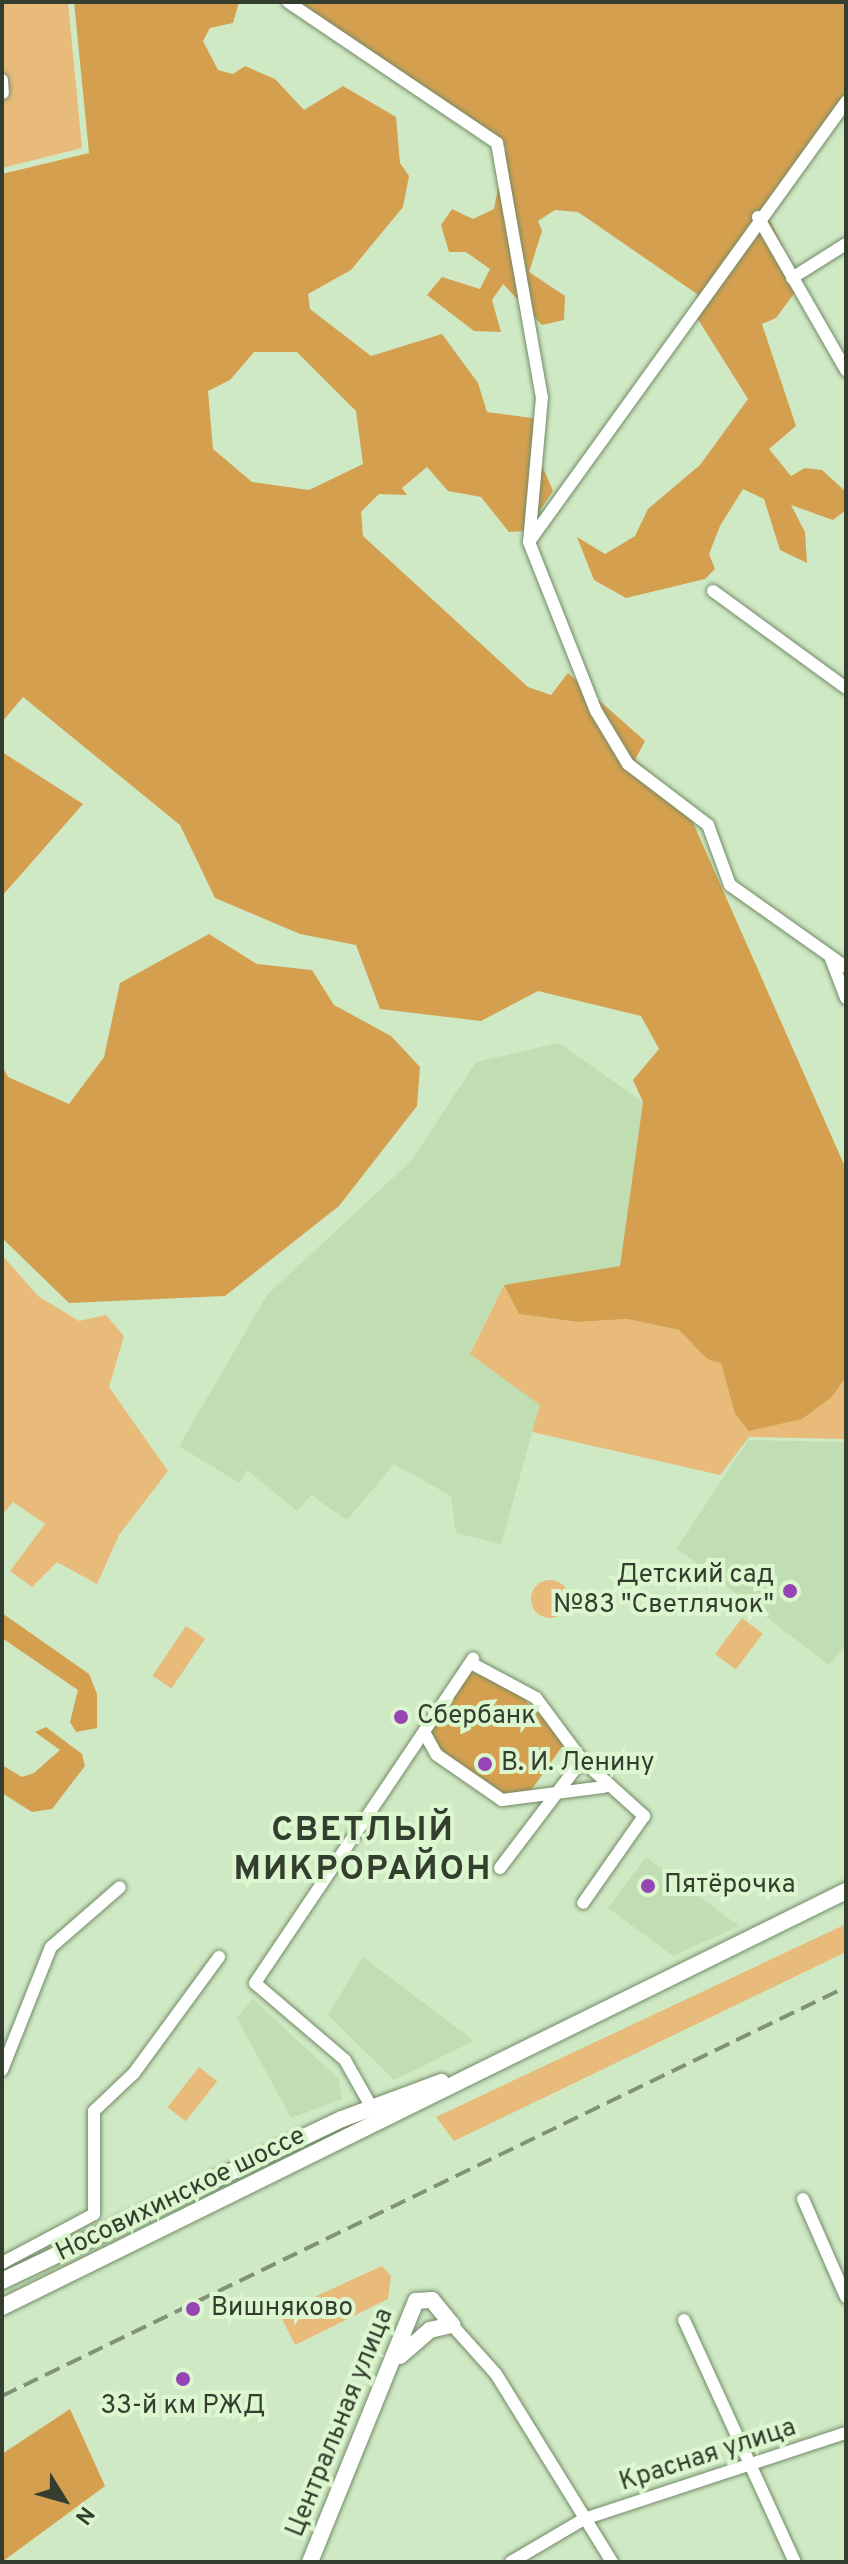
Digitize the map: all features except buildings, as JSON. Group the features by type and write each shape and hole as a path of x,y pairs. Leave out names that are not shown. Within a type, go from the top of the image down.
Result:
{"main road":[{"name":"Носовихинское шоссе","path":"2,2307 380,2126 499,2060 846,1891"},
{"name":"Носовихинское шоссе","path":"2,2281 372,2108 499,2060"},
{"path":"372,2108 380,2126"},
{"name":"Центральная улица","path":"310,2562 424,2300 452,2325"},
{"path":"392,2369 420,2336 452,2325"}],"street":[{"path":"288,2 497,143 542,397 529,542 596,711 628,764 708,825 730,885 846,967"},
{"path":"2,80 3,93"},
{"path":"529,542 758,217 846,102"},
{"path":"758,217 846,370"},
{"path":"792,278 846,244"},
{"path":"713,591 844,684"},
{"path":"829,955 846,998"},
{"path":"372,2108 345,2060 255,1983 472,1661 536,1698 604,1787 644,1816 583,1903"},
{"path":"424,1732 437,1755 502,1800 604,1787"},
{"path":"500,1868 582,1760"},
{"path":"2,2070 51,1947 120,1887"},
{"path":"2,2263 94,2214 94,2111 134,2073 219,1957"},
{"path":"803,2199 846,2297"},
{"path":"684,2320 795,2562"},
{"name":"Центральная улица","path":"452,2325 496,2374 612,2562"},
{"name":"Красная улица","path":"511,2562 584,2519 752,2468 846,2433"}],"shaded area":[{"path":"2,2 68,2 82,148 2,168"},
{"path":"74,2 239,2 233,23 210,28 203,41 218,70 233,74 245,66 275,79 304,110 343,86 396,117 400,163 409,176 403,207 351,270 308,294 310,309 371,356 442,334 478,383 487,412 532,418 542,430 541,463 553,491 526,531 509,532 481,497 448,491 427,467 402,488 407,495 379,494 361,512 363,536 528,687 551,695 568,673 645,741 635,760 683,800 846,1169 846,1377 832,1397 802,1419 749,1431 735,1414 721,1363 707,1359 679,1330 627,1319 578,1322 519,1314 504,1285 620,1266 643,1102 633,1080 659,1049 641,1016 538,991 481,1021 380,1009 356,945 300,934 215,898 180,825 23,697 2,722 2,174 89,153","holes":["254,352 297,352 356,411 363,464 309,490 252,482 213,449 208,391 230,380"]},
{"path":"298,2 846,2 846,110 767,214 801,284 776,318 762,324 796,426 769,449 791,476 805,468 822,470 846,492 846,510 833,520 791,505 805,532 807,563 780,550 764,499 743,489 720,526 709,554 715,569 705,579 626,598 594,580 577,537 605,554 635,536 648,509 700,465 748,399 694,313 697,294 578,212 555,210 538,221 542,231 529,272 565,296 564,320 542,325 503,284 492,300 501,332 474,331 427,295 442,277 480,289 490,269 466,252 449,252 441,225 452,209 473,219 494,209 506,148"},
{"path":"2,752 83,804 2,896"},
{"path":"209,934 257,964 312,970 334,1005 391,1036 420,1067 417,1106 339,1206 225,1296 69,1303 2,1238 2,1065 8,1077 69,1104 104,1057 120,983"},
{"path":"559,1043 643,1102 620,1266 504,1285 470,1353 540,1405 501,1544 456,1533 451,1496 394,1464 347,1520 311,1495 297,1511 247,1470 239,1483 179,1446 267,1295 411,1161 476,1062"},
{"path":"2,1255 38,1296 79,1321 106,1315 124,1336 109,1387 168,1471 119,1535 97,1584 57,1562 32,1587 10,1571 45,1524 13,1502 2,1515"},
{"path":"504,1285 520,1314 578,1322 627,1319 679,1330 707,1359 721,1362 735,1414 802,1418 832,1397 846,1377 846,1439 749,1437 720,1475 532,1432 540,1405 470,1354"},
{"name":"Детский сад №83 \"Светлячок\"","path":"748,1440 846,1442 846,1644 829,1665 677,1548"},
{"path":"550,1580 563,1586 569,1599 563,1612 550,1618 537,1612 531,1599 537,1586"},
{"path":"2,1613 89,1674 97,1694 97,1728 76,1732 70,1722 78,1690 2,1638"},
{"path":"742,1618 763,1634 736,1670 715,1654"},
{"path":"186,1626 205,1639 172,1689 152,1676"},
{"path":"470,1671 517,1692 566,1741 525,1799 499,1795 439,1752 428,1732"},
{"path":"46,1727 82,1754 85,1766 52,1809 32,1812 2,1793 2,1765 22,1777 34,1773 60,1750 35,1732"},
{"path":"646,1857 739,1926 673,1956 608,1908"},
{"path":"846,1913 846,1952 454,2141 436,2117 844,1925"},
{"path":"363,1957 474,2041 394,2080 328,2015"},
{"path":"253,1999 339,2079 342,2099 291,2118 237,2018"},
{"path":"199,2067 217,2081 186,2121 168,2107"},
{"path":"382,2266 391,2276 388,2299 295,2345 279,2313"},
{"path":"70,2409 105,2486 2,2562 2,2454"}],"railway":[{"path":"2,2396 846,1987"}],"place":[{"name":"Детский сад №83 \"Светлячок\"","path":"790,1591"},
{"name":"Сбербанк","path":"401,1717"},
{"name":"В. И. Ленину","path":"485,1764"},
{"name":"Пятёрочка","path":"648,1886"},
{"name":"Вишняково","path":"193,2309"},
{"name":"33-й км РЖД","path":"183,2379"}],"district":[{"name":"СВЕТЛЫЙ МИКРОРАЙОН","path":"363,1850"}]}
